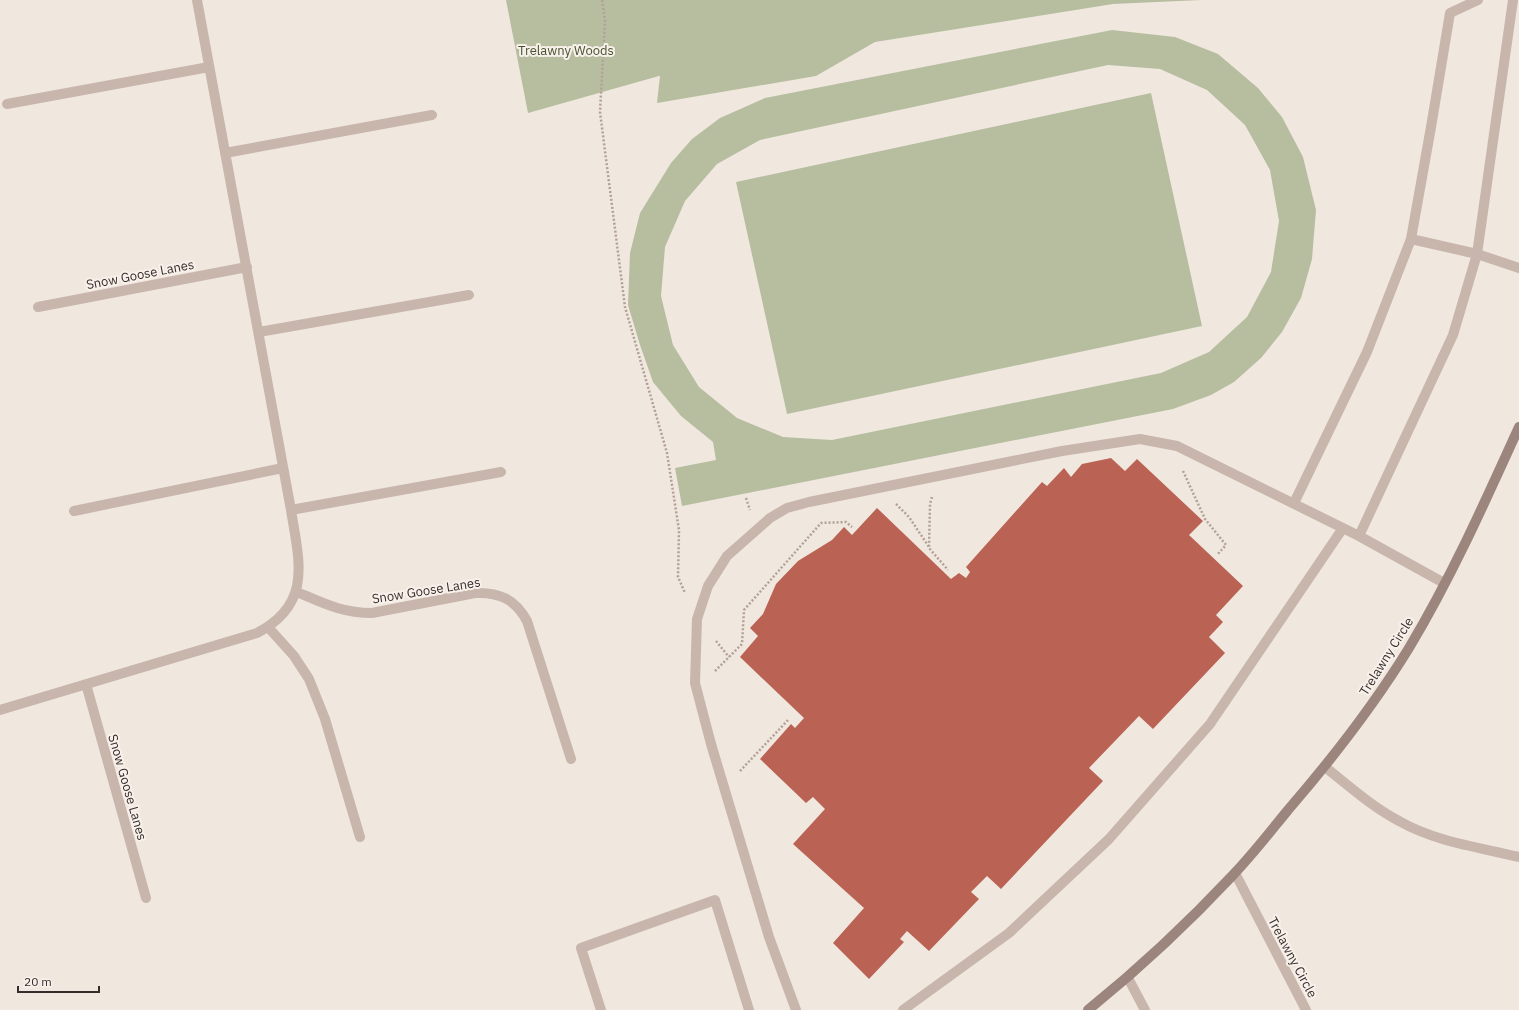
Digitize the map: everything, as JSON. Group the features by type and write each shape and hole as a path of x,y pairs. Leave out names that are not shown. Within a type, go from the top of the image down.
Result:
{"street":[{"path":"0,710 242,638 268,627 278,619 286,610 296,592 298,556 291,510 197,0"},
{"path":"1294,503 1367,352 1411,239 1450,13 1478,0"},
{"path":"1359,536 1453,335 1477,254 1513,0"},
{"path":"7,104 209,66"},
{"path":"224,153 432,115"},
{"path":"1411,239 1477,254 1519,268"},
{"name":"Snow Goose Lanes","path":"38,307 247,268"},
{"path":"259,332 469,295"},
{"name":"Trelawny Circle","path":"1088,1010 1128,978 1182,927 1235,873 1325,767 1410,647 1467,538 1519,427"},
{"path":"796,1010 769,937 724,788 695,683 697,619 708,586 726,556 770,518 787,508 809,502 1062,450 1140,439 1177,446 1359,536 1444,584"},
{"path":"74,512 283,468"},
{"path":"291,510 501,472"},
{"path":"904,1010 1009,932 1108,839 1210,724 1343,528"},
{"name":"Snow Goose Lanes","path":"296,592 336,608 356,613 372,613 487,592 500,595 513,602 522,611 527,620 571,759"},
{"path":"268,627 302,667 312,685 325,719 360,838"},
{"name":"Snow Goose Lanes","path":"86,684 146,898"},
{"path":"1325,767 1371,804 1399,822 1433,836 1461,845 1519,856"},
{"name":"Trelawny Circle","path":"1235,873 1306,1010"},
{"path":"601,1010 581,948 715,900 749,1010"},
{"path":"1128,978 1145,1010"}],"path":[{"path":"602,0 605,20 600,112 624,307 667,453 679,530 678,577 697,619"},
{"path":"1164,444 1184,472 1205,519 1226,545 1217,555"},
{"path":"929,548 930,504 936,476"},
{"path":"880,487 909,517 929,548 948,570"},
{"path":"697,690 742,644 744,610 821,523 846,522 852,527"},
{"path":"724,788 789,719"}],"green space":[{"name":"Trelawny Woods","path":"506,0 1201,0 1113,4 875,42 816,76 657,103 659,76 528,113"},
{"path":"1112,30 1175,37 1218,54 1258,88 1282,117 1303,157 1316,210 1312,259 1301,298 1282,332 1261,358 1234,382 1211,395 1173,409 682,506 675,468 716,460 713,442 681,416 653,382 628,305 630,253 640,213 671,163 692,139 720,118 765,98","holes":["1108,65 1160,69 1207,90 1245,125 1270,170 1279,221 1271,272 1247,317 1209,352 1161,373 832,440 783,437 737,418 699,387 673,345 661,296 665,247 685,201 717,164 760,140"]},
{"path":"1151,93 1202,326 787,414 736,182"}],"building":[{"path":"1111,458 1125,471 1137,459 1203,521 1189,535 1243,586 1216,615 1223,622 1209,637 1225,653 1153,729 1139,716 1089,768 1103,781 1001,889 987,876 971,892 979,899 929,951 907,931 900,939 904,942 869,979 833,943 864,908 793,844 825,809 813,797 806,803 760,759 791,724 795,728 804,718 740,657 758,636 750,628 763,614 776,584 798,561 832,540 844,527 852,535 877,508 951,579 959,573 966,578 970,572 966,567 1042,482 1047,486 1064,468 1071,477 1082,464"}]}
